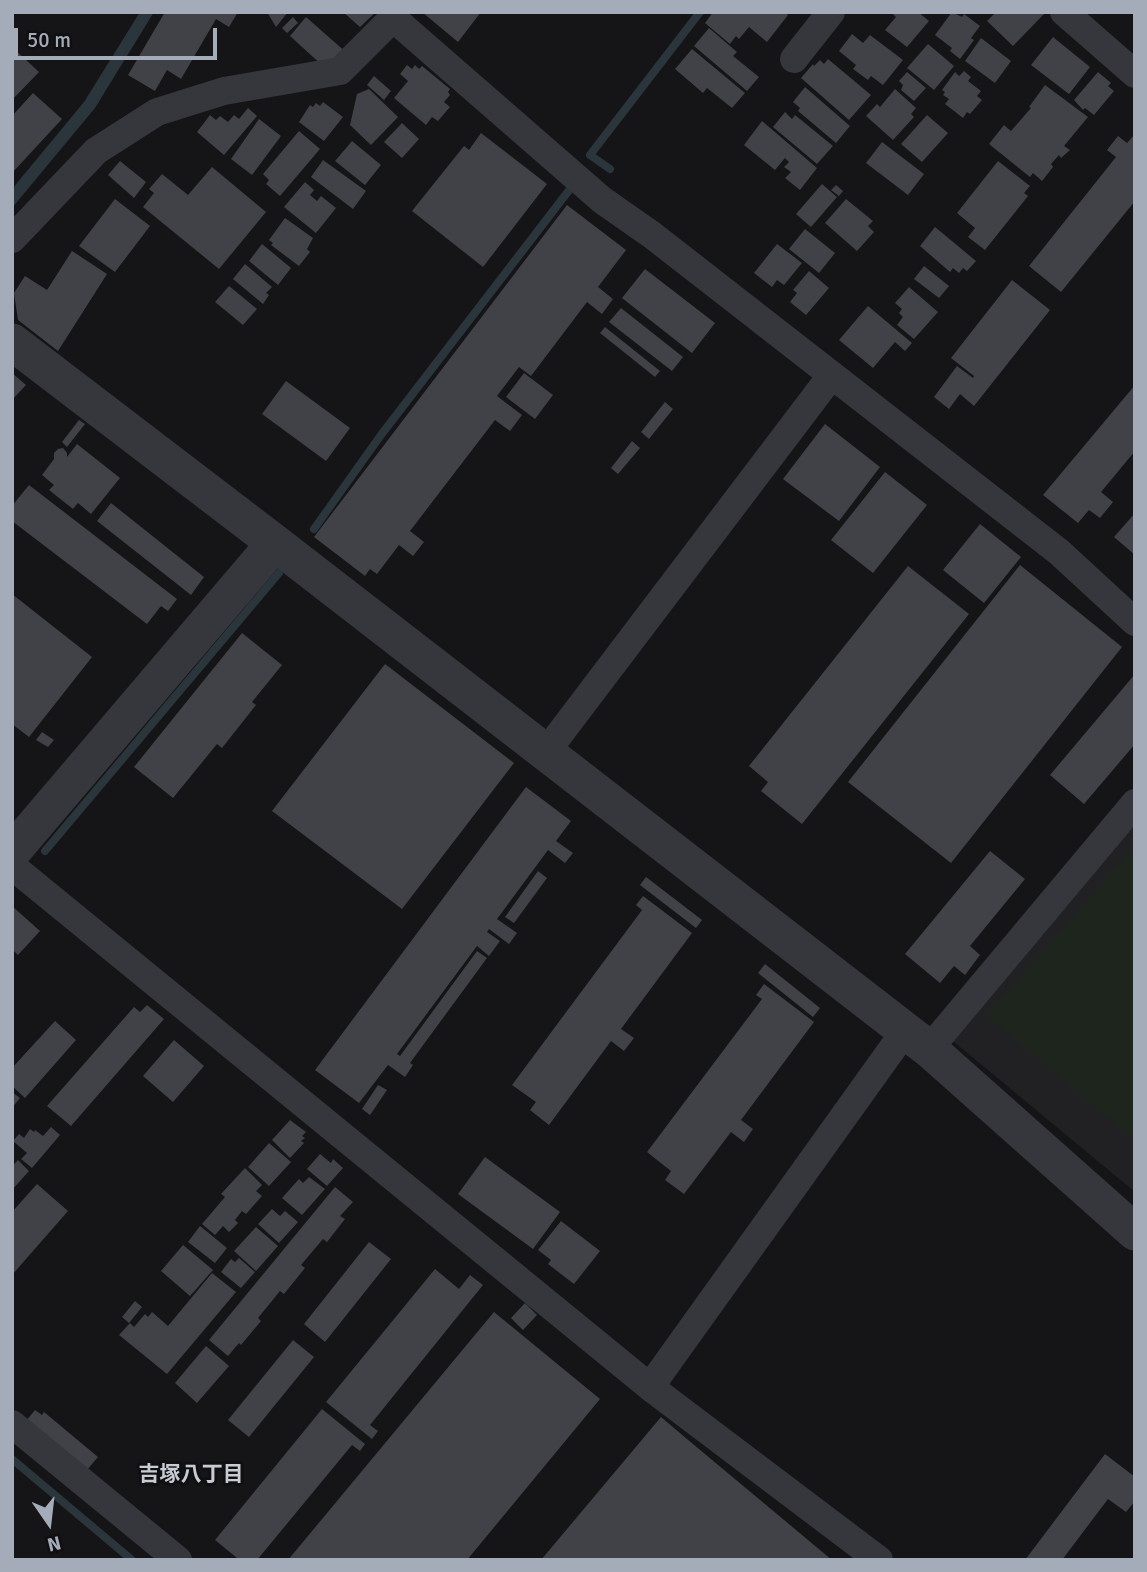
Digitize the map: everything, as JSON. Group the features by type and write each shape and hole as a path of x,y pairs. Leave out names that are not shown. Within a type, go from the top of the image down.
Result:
{"street":[{"path":"794,59 831,12"},
{"path":"1065,12 1135,74"},
{"path":"12,239 96,151 157,112 224,92 340,71 392,15 602,200 652,235 1059,552 1135,622"},
{"path":"12,342 275,542 917,1040 1135,1232"},
{"path":"546,752 831,376"},
{"path":"12,852 275,542"},
{"path":"650,1387 917,1040 1135,803"},
{"path":"12,866 650,1387 879,1560"},
{"path":"12,1424 178,1560"}],"shaded area":[{"path":"140,12 154,12 95,108 12,208 12,189 84,102"},
{"path":"1135,815 1135,1192 948,1037"},
{"path":"1135,847 1135,1140 987,1016"}],"building":[{"path":"165,12 238,12 229,27 216,19 181,79 167,70 155,91 128,75"},
{"path":"267,12 288,12 276,27"},
{"path":"343,12 376,12 360,27"},
{"path":"422,12 481,12 458,42"},
{"path":"713,12 784,12 788,15 767,42 749,27 739,39 736,36 730,44 705,23"},
{"path":"894,12 918,12 929,21 907,47 885,30 896,17"},
{"path":"952,12 962,17 964,14 980,26 971,38 974,40 960,59 950,51 952,48 935,35"},
{"path":"996,12 1044,14 1013,46 987,21"},
{"path":"293,17 298,23 287,33 282,28"},
{"path":"306,17 348,54 323,66 290,36"},
{"path":"709,28 737,52 733,56 759,77 747,91 694,46"},
{"path":"852,34 863,43 870,35 903,60 883,85 871,76 868,80 853,69 856,65 839,51"},
{"path":"1053,37 1090,67 1069,94 1031,65"},
{"path":"981,38 1011,61 995,83 965,61"},
{"path":"928,44 954,66 934,90 907,68"},
{"path":"12,47 39,72 12,100"},
{"path":"692,49 745,93 732,108 707,88 703,93 675,69"},
{"path":"828,59 871,95 849,120 801,78 813,64 814,66 820,60 824,64"},
{"path":"407,65 412,69 415,65 419,69 422,66 450,89 450,95 444,102 450,107 438,121 432,117 426,125 394,98 408,81 400,74"},
{"path":"964,71 971,77 968,81 981,91 977,96 982,100 963,118 945,104 949,99 943,95 945,92 942,90 955,72 959,76"},
{"path":"907,72 926,88 914,101 901,90 903,85 899,81"},
{"path":"1098,72 1111,83 1108,86 1114,91 1094,115 1085,108 1083,110 1074,100"},
{"path":"374,76 391,91 384,100 367,85"},
{"path":"1045,85 1088,117 1064,146 1070,150 1061,158 1059,155 1042,181 1033,173 1030,177 989,144 1004,125 1011,131 1031,108 1029,107"},
{"path":"805,87 850,126 836,143 798,111 800,108 793,102"},
{"path":"369,89 398,117 371,145 350,125 357,94"},
{"path":"895,89 916,108 911,114 914,117 893,140 866,116 877,104 880,107"},
{"path":"33,93 62,119 12,173 12,116"},
{"path":"323,102 343,117 324,141 299,122 310,105 313,107 316,103 320,106"},
{"path":"248,108 257,116 224,155 197,132 210,115 216,120 220,116 228,122 234,115 239,119"},
{"path":"785,112 792,119 795,115 833,146 817,164 773,127"},
{"path":"927,115 948,133 922,162 901,144"},
{"path":"259,119 281,136 252,175 231,159"},
{"path":"762,121 817,168 800,190 785,178 791,172 784,167 789,162 785,158 775,170 744,145"},
{"path":"402,123 419,139 402,158 384,142"},
{"path":"299,131 320,149 280,196 266,184 269,180 263,174"},
{"path":"481,133 547,184 483,267 412,211 464,146 469,150"},
{"path":"1135,134 1135,201 1061,292 1029,266 1116,157 1107,150 1118,136 1127,143"},
{"path":"352,141 381,165 365,185 335,161"},
{"path":"882,142 924,174 908,195 866,163"},
{"path":"323,160 366,191 353,209 311,177"},
{"path":"120,161 146,182 134,198 108,175"},
{"path":"998,161 1030,186 1024,193 1028,196 985,250 968,237 975,228 957,213"},
{"path":"212,167 266,212 219,269 143,207 154,193 149,189 162,174 188,195"},
{"path":"305,182 314,190 310,195 317,201 321,196 336,208 316,233 284,207"},
{"path":"822,184 837,197 811,227 796,214"},
{"path":"836,185 843,191 839,196 831,190"},
{"path":"115,199 150,226 115,272 79,246"},
{"path":"846,199 873,221 868,226 874,232 857,251 825,223"},
{"path":"567,205 626,250 598,287 613,299 602,314 587,302 531,376 519,367 497,396 522,415 510,431 495,420 410,531 424,542 413,556 399,545 377,574 370,569 365,576 314,537"},
{"path":"285,218 313,238 307,249 310,252 299,266 271,245 273,243 269,240"},
{"path":"935,227 976,261 967,271 963,268 959,273 953,268 950,272 920,246"},
{"path":"805,229 835,253 819,273 789,249"},
{"path":"262,244 291,268 278,285 249,261"},
{"path":"777,244 802,263 784,285 777,280 772,287 754,273"},
{"path":"72,251 107,274 58,351 18,320 14,293 25,276 47,290"},
{"path":"245,264 272,287 266,293 269,295 263,304 233,279"},
{"path":"924,266 949,286 939,298 914,279"},
{"path":"645,269 715,323 692,353 622,298"},
{"path":"809,271 829,288 806,315 790,302 797,293 793,290"},
{"path":"1012,280 1050,310 974,406 960,394 949,409 934,397 957,366 973,378 974,376 951,358"},
{"path":"229,286 257,309 243,325 215,302"},
{"path":"909,287 938,312 914,339 897,325 903,317 899,313 902,309 895,303"},
{"path":"868,306 912,343 905,351 895,342 873,368 839,340"},
{"path":"621,308 683,357 672,371 609,322"},
{"path":"605,327 660,371 655,377 600,333"},
{"path":"12,373 26,385 12,400"},
{"path":"524,373 553,395 535,419 506,397"},
{"path":"286,381 350,428 326,461 262,414"},
{"path":"1135,385 1135,451 1101,492 1113,502 1100,518 1089,510 1078,523 1043,495"},
{"path":"665,402 673,409 649,439 641,432"},
{"path":"79,420 85,424 67,447 62,442"},
{"path":"825,424 880,467 839,521 783,479"},
{"path":"632,441 640,448 618,474 611,468"},
{"path":"77,444 120,478 91,514 78,503 73,509 49,490 54,485 42,475 58,449 63,448 67,457"},
{"path":"885,472 927,505 873,573 831,540"},
{"path":"29,485 177,599 168,611 161,606 147,624 12,521 12,506"},
{"path":"111,503 204,577 191,595 97,521"},
{"path":"1135,513 1135,555 1114,537"},
{"path":"980,524 1021,557 984,603 943,570"},
{"path":"1020,565 1122,647 951,863 848,782"},
{"path":"908,566 969,614 802,824 761,791 768,782 749,766"},
{"path":"12,594 92,657 29,737 12,724"},
{"path":"242,633 282,665 252,702 256,705 222,748 217,744 173,798 134,767"},
{"path":"385,664 514,763 402,909 272,811"},
{"path":"1135,674 1135,744 1084,804 1050,775"},
{"path":"42,732 54,740 48,747 36,740"},
{"path":"526,787 571,821 556,841 573,853 565,863 548,850 497,919 517,933 509,944 489,929 487,932 500,941 489,956 477,946 397,1054 400,1056 477,951 487,958 410,1063 413,1065 405,1077 388,1065 359,1103 315,1070"},
{"path":"990,851 1025,879 970,946 980,955 965,975 954,966 940,983 905,954"},
{"path":"538,871 547,878 514,923 505,917"},
{"path":"646,877 702,920 696,928 640,885"},
{"path":"643,896 692,933 621,1029 634,1038 624,1051 611,1041 549,1125 530,1110 536,1102 512,1085 642,910 636,905"},
{"path":"12,906 40,931 18,955 12,949"},
{"path":"765,964 820,1008 813,1017 758,973"},
{"path":"764,984 814,1022 741,1120 753,1129 744,1142 731,1132 684,1194 665,1180 671,1171 647,1152 762,999 756,995"},
{"path":"147,1005 164,1019 71,1126 47,1106 134,1007 140,1012"},
{"path":"55,1021 76,1040 25,1098 12,1086 12,1068"},
{"path":"174,1040 204,1066 173,1102 143,1076"},
{"path":"378,1085 387,1090 370,1115 362,1109"},
{"path":"12,1092 20,1098 12,1108"},
{"path":"290,1120 306,1132 301,1141 304,1143 290,1158 272,1140"},
{"path":"51,1127 60,1135 32,1168 21,1159 27,1153 13,1141 19,1134 24,1138 30,1129 43,1136"},
{"path":"269,1143 291,1162 269,1186 248,1167"},
{"path":"320,1154 331,1163 333,1159 343,1168 327,1186 307,1169"},
{"path":"485,1157 560,1212 533,1249 458,1194"},
{"path":"18,1160 29,1171 12,1190 12,1166"},
{"path":"245,1168 262,1185 256,1191 262,1196 246,1214 242,1211 235,1220 238,1223 229,1232 223,1226 215,1235 202,1224 225,1197 221,1194"},
{"path":"309,1177 325,1189 302,1215 282,1198 299,1179 303,1183"},
{"path":"37,1184 68,1211 12,1275 12,1212"},
{"path":"335,1187 353,1202 340,1216 345,1219 327,1242 323,1239 301,1265 305,1268 284,1294 280,1291 258,1318 261,1321 228,1356 209,1340"},
{"path":"272,1209 280,1216 285,1211 298,1222 279,1243 258,1224"},
{"path":"561,1221 600,1251 574,1284 548,1264 551,1260 538,1250"},
{"path":"200,1226 227,1248 215,1263 188,1242"},
{"path":"256,1227 278,1246 256,1271 234,1251"},
{"path":"369,1242 391,1259 325,1342 304,1324"},
{"path":"183,1245 213,1270 190,1296 161,1271"},
{"path":"239,1258 255,1272 241,1288 221,1272 231,1259 235,1262"},
{"path":"435,1269 459,1289 470,1275 483,1285 370,1425 378,1431 372,1439 326,1402"},
{"path":"212,1273 236,1292 167,1374 119,1335 130,1323 134,1327 145,1314 148,1317 152,1312 168,1326"},
{"path":"135,1301 142,1307 129,1323 122,1317"},
{"path":"525,1303 537,1315 523,1330 511,1318"},
{"path":"494,1312 600,1399 467,1560 288,1560"},
{"path":"293,1340 314,1357 249,1437 228,1420"},
{"path":"206,1346 229,1366 197,1403 175,1383"},
{"path":"322,1409 365,1444 360,1451 352,1445 257,1560 235,1560 237,1558 215,1540"},
{"path":"35,1410 42,1415 44,1412 98,1457 86,1471 26,1421"},
{"path":"661,1417 687,1439 832,1560 541,1560"},
{"path":"1105,1454 1135,1477 1135,1501 1126,1512 1108,1499 1062,1560 1025,1560"}],"waterway":[{"path":"610,169 590,155 700,12"},
{"path":"314,529 381,435 570,189"},
{"path":"45,851 279,573"},
{"path":"12,1459 132,1560"}],"district":[{"name":"吉塚八丁目","path":"191,1475"}]}
